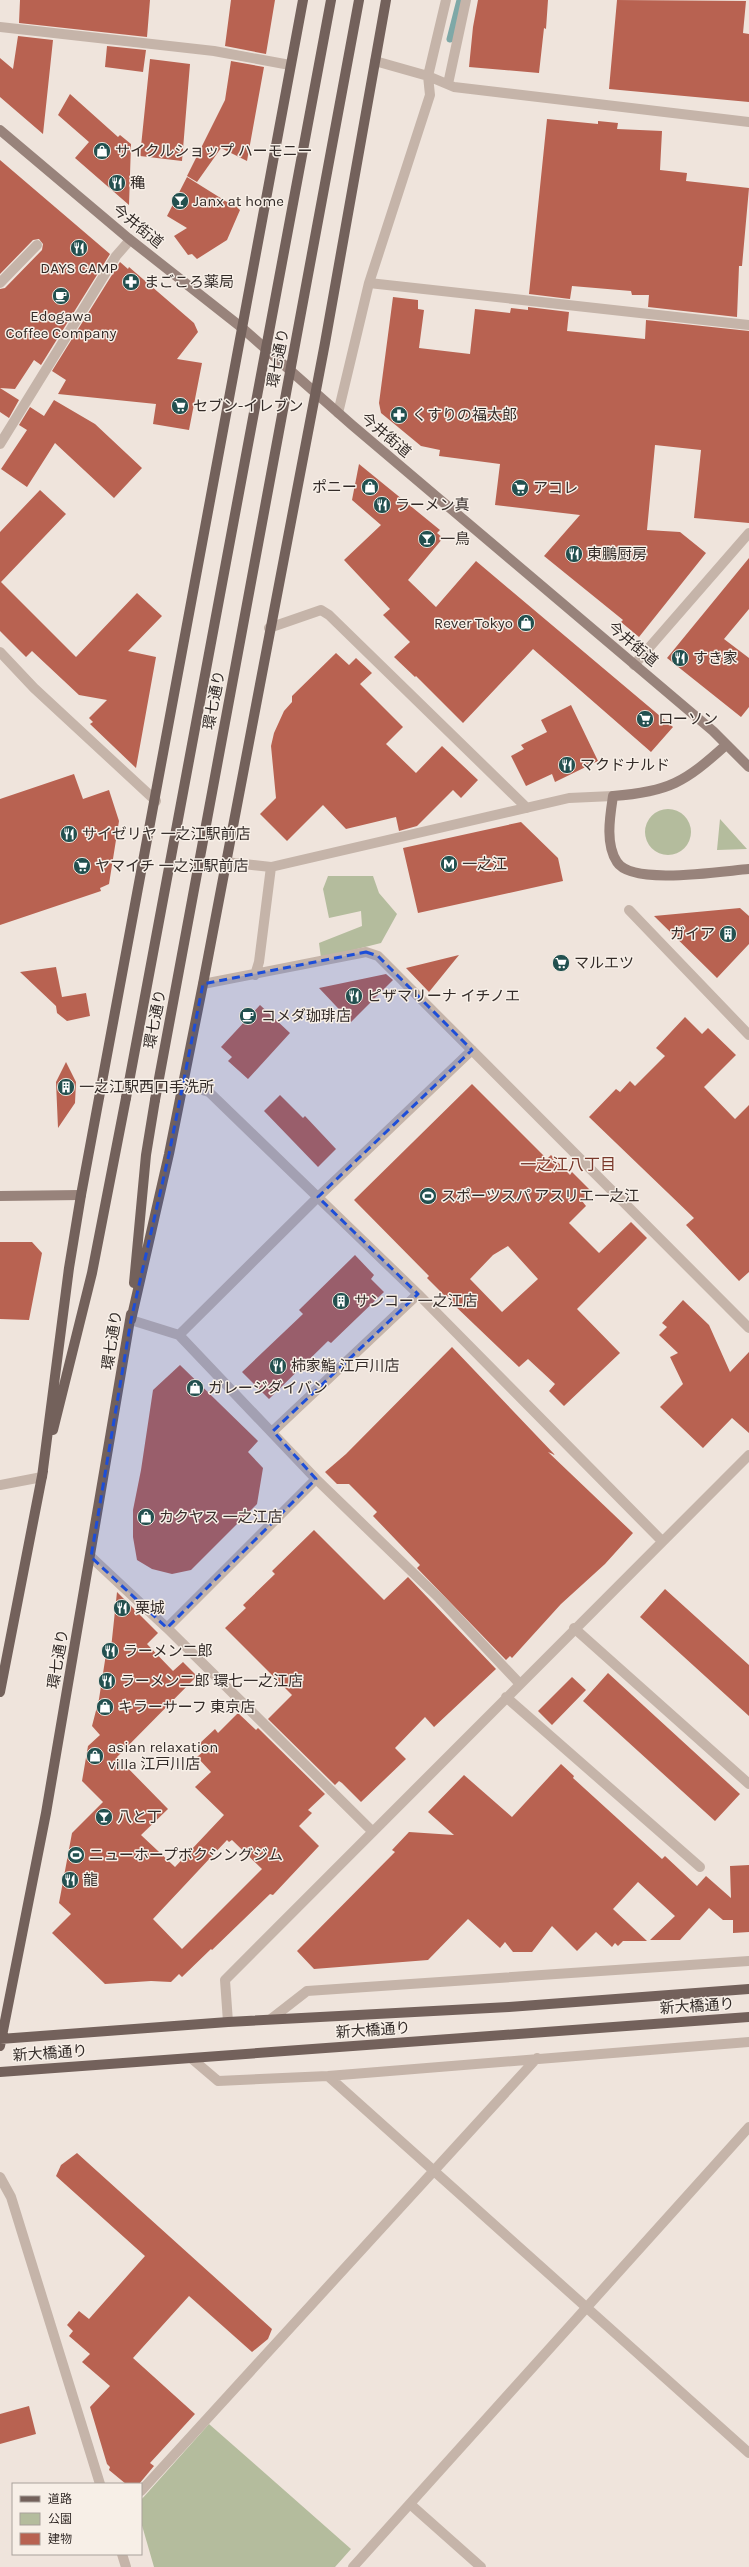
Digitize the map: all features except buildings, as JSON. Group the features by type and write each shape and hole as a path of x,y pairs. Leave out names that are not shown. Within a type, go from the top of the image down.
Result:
{"main road":[{"path":"42,1477 69,1268 81,1195 156,801 241,327 303,0"},
{"name":"環七通り","path":"0,1692 42,1477 92,1273 126,1098 330,0"},
{"name":"環七通り","path":"0,2041 46,1813 131,1320 146,1155 155,1100 360,0"},
{"path":"131,1320 169,1154 203,984 269,628 315,393 386,0"},
{"name":"新大橋通り","path":"0,2041 270,2019 509,2007 749,1989"},
{"name":"新大橋通り","path":"0,2072 749,2017"}],"street":[{"path":"338,413 369,283 430,95 428,76 446,0"},
{"path":"448,84 466,0"},
{"path":"0,27 214,51 290,65"},
{"path":"375,61 428,76 448,84 749,122"},
{"name":"今井街道","path":"0,130 130,240 241,327 338,413 634,665 749,767"},
{"path":"0,444 116,256 130,240"},
{"path":"0,283 37,245"},
{"path":"369,283 749,325"},
{"path":"634,665 749,533"},
{"path":"269,628 322,610 329,615 527,808"},
{"path":"0,652 39,693 156,801"},
{"path":"225,862 271,867 569,798 639,794 672,786 696,772 726,745"},
{"path":"613,796 610,820 613,853 618,864 626,870 645,875 660,875 749,869"},
{"path":"255,975 259,962 271,867"},
{"path":"629,910 749,1035"},
{"path":"203,984 366,952 378,956 749,1328"},
{"path":"178,1335 318,1197 472,1050"},
{"path":"183,1084 209,1092 418,1294 662,1541"},
{"path":"0,1196 81,1195"},
{"path":"273,1431 418,1294"},
{"path":"131,1320 178,1335 273,1431 316,1479 439,1598 519,1683"},
{"path":"228,2022 225,1980 519,1683 749,1455"},
{"path":"0,1485 42,1477"},
{"path":"167,1628 316,1479"},
{"path":"91,1557 167,1628 372,1831"},
{"path":"574,1628 749,1784"},
{"path":"506,1697 700,1867"},
{"path":"270,2019 307,1991 749,1961"},
{"path":"192,2058 218,2082 328,2076 749,2042"},
{"path":"142,2490 432,2171 537,2058"},
{"path":"328,2076 432,2171 587,2306 749,2453"},
{"path":"353,2567 749,2127"},
{"path":"0,2177 11,2196 100,2483"},
{"path":"410,2504 481,2567"},
{"path":"122,2555 126,2567"}],"highlighted area":[{"path":"366,952 378,956 472,1050 318,1197 418,1294 273,1431 316,1479 167,1628 91,1557 131,1320 169,1154 203,984"}],"green space":[{"path":"663,809 673,809 681,813 687,819 691,827 691,837 687,845 681,851 673,855 663,855 655,851 649,845 645,837 645,827 649,819 655,813"},
{"path":"720,819 747,849 717,850"},
{"path":"328,876 373,876 379,893 397,914 381,943 321,958 319,943 362,926 361,911 329,918 323,889"},
{"path":"209,2424 351,2549 335,2567 154,2567 142,2525 142,2499"}],"waterway":[{"path":"450,39 460,0"}],"place":[{"name":"サイクルショップ ハーモニー","path":"102,151"},
{"name":"穐","path":"117,183"},
{"name":"Janx at home","path":"180,201"},
{"name":"DAYS CAMP","path":"79,248"},
{"name":"まごころ薬局","path":"131,282"},
{"name":"Edogawa Coffee Company","path":"61,296"},
{"name":"セブン-イレブン","path":"180,406"},
{"name":"くすりの福太郎","path":"399,415"},
{"name":"ポニー","path":"370,487"},
{"name":"アコレ","path":"520,488"},
{"name":"ラーメン真","path":"382,505"},
{"name":"一鳥","path":"427,539"},
{"name":"東鵬厨房","path":"574,554"},
{"name":"Rever Tokyo","path":"526,623"},
{"name":"すき家","path":"680,658"},
{"name":"ローソン","path":"645,719"},
{"name":"マクドナルド","path":"567,765"},
{"name":"サイゼリヤ 一之江駅前店","path":"69,834"},
{"name":"一之江","path":"449,864"},
{"name":"ヤマイチ 一之江駅前店","path":"82,866"},
{"name":"ガイア","path":"728,934"},
{"name":"マルエツ","path":"561,963"},
{"name":"ピザマリーナ イチノエ","path":"354,996"},
{"name":"コメダ珈琲店","path":"248,1016"},
{"name":"一之江駅西口手洗所","path":"66,1087"},
{"name":"スポーツスパ アスリエ一之江","path":"428,1196"},
{"name":"サンコー 一之江店","path":"341,1301"},
{"name":"柿家鮨 江戸川店","path":"278,1366"},
{"name":"ガレージダイバン","path":"195,1388"},
{"name":"カクヤス 一之江店","path":"146,1517"},
{"name":"栗城","path":"122,1608"},
{"name":"ラーメン二郎","path":"110,1651"},
{"name":"ラーメン二郎 環七一之江店","path":"107,1681"},
{"name":"キラーサーフ 東京店","path":"105,1707"},
{"name":"asian relaxation villa 江戸川店","path":"95,1756"},
{"name":"八と丁","path":"104,1817"},
{"name":"ニューホープボクシングジム","path":"76,1855"},
{"name":"龍","path":"70,1880"}],"district":[{"name":"一之江八丁目","path":"568,1164"}]}
